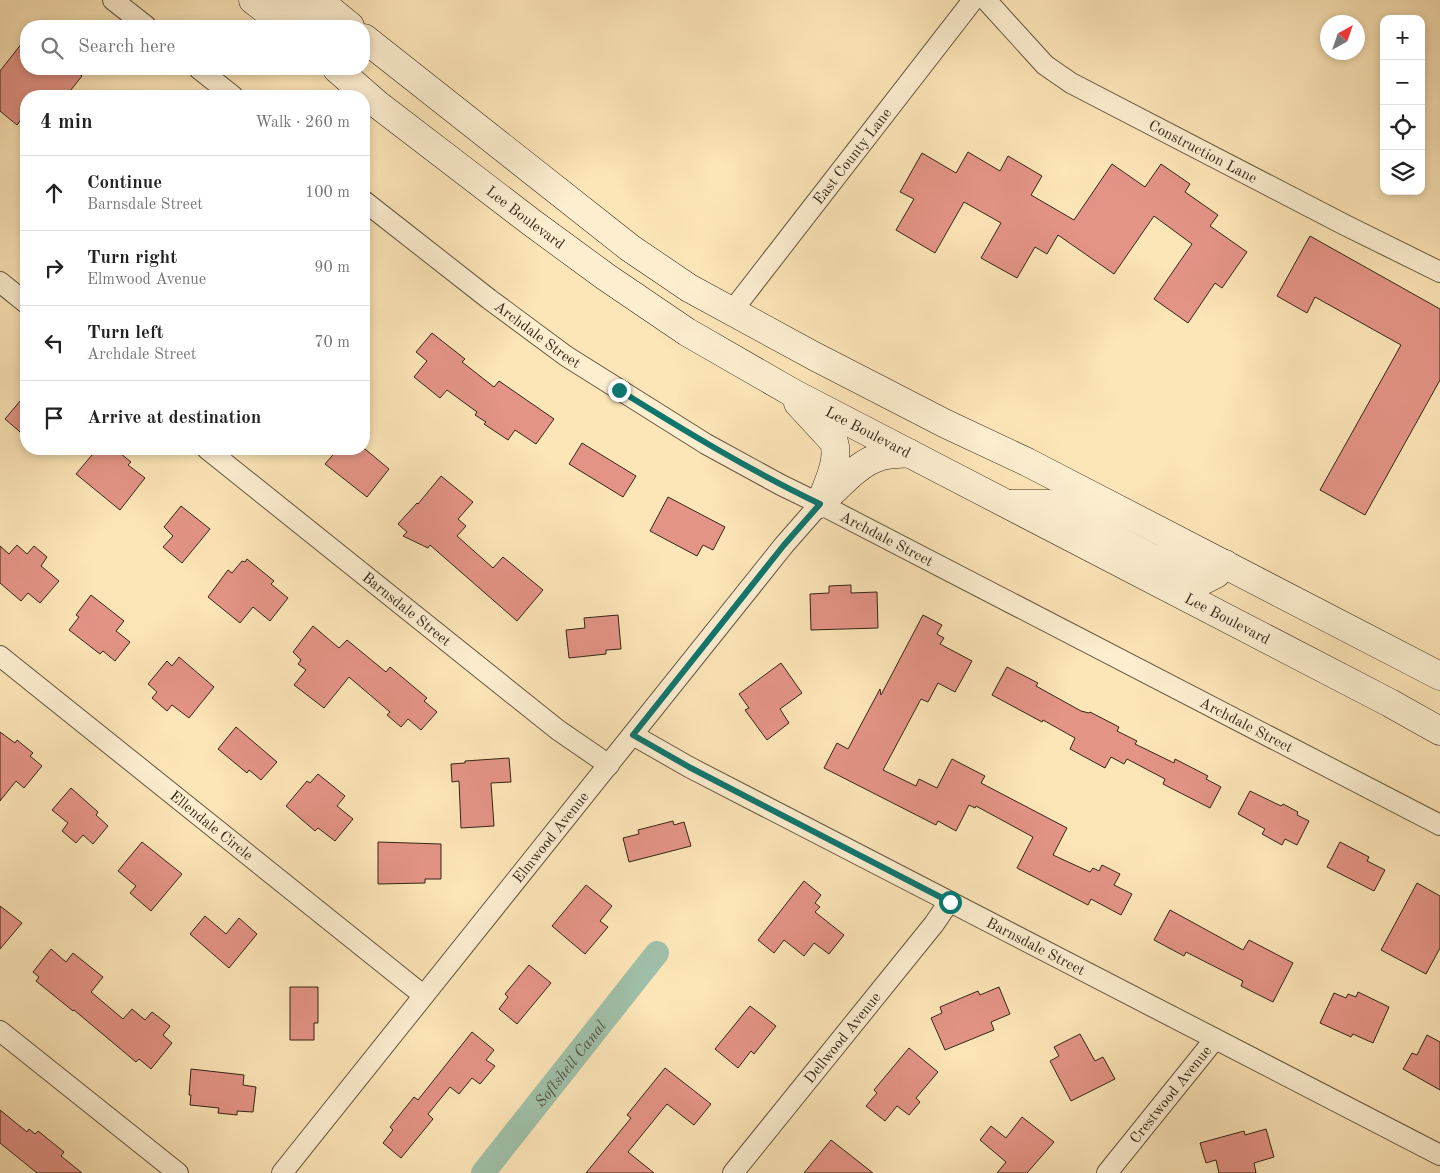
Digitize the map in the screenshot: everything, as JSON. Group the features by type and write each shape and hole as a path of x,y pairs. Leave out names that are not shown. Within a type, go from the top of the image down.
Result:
{"main road":[{"path":"253,0 278,20"},
{"path":"284,0 310,20"},
{"path":"318,0 343,20"},
{"path":"370,46 630,248 689,288 814,356 946,424 1027,462 1440,676"},
{"name":"Lee Boulevard","path":"344,75 361,90"},
{"name":"Lee Boulevard","path":"370,98 531,222 606,277 710,346 781,386 1004,504 1390,703 1440,731"},
{"path":"710,346 732,312"},
{"path":"781,386 834,442 836,449 834,462 820,504"},
{"path":"820,504 858,468 881,456 909,453"},
{"path":"1004,504 1050,504 1152,558 1204,580 1216,574 1225,564"}],"street":[{"path":"113,0 138,20"},
{"name":"East County Lane","path":"732,312 973,0"},
{"name":"Construction Lane","path":"986,0 1045,65 1071,83 1336,221 1440,272"},
{"path":"206,75 225,90"},
{"name":"Archdale Street","path":"370,206 489,299 566,356 706,444 781,485 1440,825"},
{"path":"0,282 20,298"},
{"name":"Barnsdale Street","path":"215,455 558,730 609,766"},
{"name":"Elmwood Avenue","path":"282,1173 784,545 820,504"},
{"name":"Ellendale Circle","path":"0,656 423,995"},
{"name":"Barnsdale Street","path":"633,735 689,767 1440,1154"},
{"name":"Dellwood Avenue","path":"733,1173 950,902"},
{"path":"0,1031 178,1173"},
{"name":"Crestwood Avenue","path":"1107,1173 1215,1039"}],"building":[{"path":"20,46 20,75 82,76 71,90 20,90 20,121 17,125 0,111 0,71"},
{"path":"968,152 1000,171 1008,156 1042,176 1031,195 1074,220 1112,164 1145,187 1161,164 1190,184 1185,192 1218,215 1210,226 1247,252 1222,288 1215,283 1188,323 1154,299 1192,244 1154,216 1114,274 1058,235 1047,254 1035,247 1017,278 981,258 1001,223 964,202 935,253 896,230 914,199 900,192 922,153 956,173"},
{"path":"1310,236 1440,309 1440,380 1365,515 1320,490 1401,345 1315,297 1307,313 1277,296"},
{"path":"432,333 465,359 462,362 494,387 499,381 554,419 536,444 515,430 508,440 484,424 486,422 475,415 477,412 447,390 440,398 414,377 427,361 416,352"},
{"path":"20,401 20,432 5,419"},
{"path":"582,443 636,476 623,497 569,464"},
{"path":"370,453 389,469 367,497 325,464 333,455 370,455"},
{"path":"92,455 122,455 131,462 128,465 145,478 120,510 76,474"},
{"path":"441,476 473,502 458,519 466,526 457,536 493,568 503,557 543,590 517,621 430,545 428,548 403,536 407,532 398,524 418,504"},
{"path":"668,497 725,527 713,550 703,545 697,556 650,531"},
{"path":"181,506 210,529 182,563 163,547 173,536 164,527"},
{"path":"17,545 27,554 34,546 47,557 41,566 59,581 40,603 28,593 21,601 0,583 0,546 9,554"},
{"path":"247,559 274,581 271,584 288,598 270,621 253,607 240,623 208,597 228,570 232,573 242,561 245,562"},
{"path":"851,585 851,593 877,592 878,628 811,630 810,594 829,593 829,586"},
{"path":"91,595 124,621 116,631 130,642 115,661 103,651 100,654 69,630 79,617 76,615"},
{"path":"618,615 621,649 606,650 606,654 569,658 566,630 585,628 584,618"},
{"path":"923,615 942,625 937,634 944,638 940,644 972,661 955,692 938,683 928,702 921,699 883,770 916,786 919,779 937,788 952,759 985,776 981,783 1067,828 1053,855 1090,872 1093,868 1099,871 1102,865 1120,874 1114,885 1132,894 1121,915 1091,899 1088,905 1017,868 1033,837 976,806 975,808 969,805 956,831 938,821 936,825 824,768 837,743 848,749 880,689 881,695"},
{"path":"313,626 339,648 347,640 386,672 390,667 427,698 424,701 437,712 421,730 408,719 401,727 387,715 390,712 349,677 324,708 294,685 306,670 298,664 301,660 293,652"},
{"path":"179,657 214,687 189,718 172,705 167,711 152,698 157,692 148,684 167,661 172,666"},
{"path":"781,663 802,693 780,709 789,723 767,740 745,710 749,708 739,694"},
{"path":"1007,667 1038,683 1036,686 1081,711 1090,712 1119,727 1117,731 1137,741 1135,744 1174,763 1175,759 1208,776 1206,779 1221,787 1210,808 1163,784 1165,779 1127,759 1124,764 1111,757 1105,768 1070,749 1075,738 992,695"},
{"path":"236,727 277,762 261,780 249,770 247,773 218,749"},
{"path":"0,732 15,743 17,740 33,753 30,756 42,766 24,788 16,781 0,801"},
{"path":"509,758 511,782 491,783 494,826 461,828 459,781 452,782 451,764 465,763 465,761"},
{"path":"318,774 345,796 337,806 353,819 335,841 318,828 315,831 286,806 307,781 310,783"},
{"path":"71,788 98,812 96,815 108,826 93,844 83,835 76,843 62,831 68,823 52,810"},
{"path":"1250,791 1281,806 1283,804 1298,812 1297,815 1309,821 1297,845 1285,839 1282,845 1262,834 1265,829 1238,814"},
{"path":"673,821 674,825 684,822 691,846 629,862 623,838 639,834 638,830"},
{"path":"142,842 182,874 151,911 130,893 136,886 118,871"},
{"path":"378,842 441,844 441,879 425,879 425,883 378,884"},
{"path":"1340,842 1369,857 1367,861 1385,870 1374,891 1327,867"},
{"path":"804,881 821,895 815,903 820,907 815,912 844,935 829,954 814,943 804,956 784,940 774,953 758,940"},
{"path":"1417,883 1440,896 1440,948 1426,974 1381,950"},
{"path":"586,885 612,906 600,921 608,927 585,954 552,926"},
{"path":"0,906 22,923 0,949"},
{"path":"1170,910 1243,950 1249,940 1293,963 1273,1002 1241,986 1243,981 1186,952 1184,956 1154,940"},
{"path":"205,916 226,934 239,918 257,934 229,968 190,934"},
{"path":"51,949 66,962 73,953 103,977 91,992 123,1019 132,1009 145,1020 152,1012 170,1026 163,1035 172,1043 151,1069 139,1059 136,1062 36,981 39,977 33,972"},
{"path":"529,965 551,983 517,1024 499,1009 508,997 505,994"},
{"path":"290,987 318,987 318,1023 314,1023 314,1040 290,1040"},
{"path":"999,987 1010,1014 991,1022 994,1030 945,1050 931,1018 942,1013 940,1007 978,991 980,995"},
{"path":"1358,992 1389,1007 1373,1043 1353,1034 1351,1037 1320,1023 1334,993 1346,998 1348,994 1356,997"},
{"path":"750,1006 776,1026 754,1054 751,1051 738,1068 715,1049"},
{"path":"472,1032 494,1050 486,1060 495,1066 480,1084 472,1078 459,1094 450,1087 428,1114 433,1119 401,1158 383,1143 393,1130 390,1127 414,1097 418,1100"},
{"path":"1080,1034 1095,1061 1103,1057 1115,1079 1071,1101 1050,1061 1059,1056 1054,1047"},
{"path":"1427,1035 1440,1042 1440,1090 1403,1069 1412,1053 1417,1055"},
{"path":"909,1048 938,1072 916,1098 920,1102 909,1115 897,1106 885,1121 866,1106 877,1093 874,1090"},
{"path":"665,1068 711,1104 694,1125 667,1104 628,1152 654,1173 586,1173 631,1118 627,1115"},
{"path":"191,1069 244,1075 243,1085 256,1087 253,1112 237,1111 237,1115 218,1113 219,1108 190,1105"},
{"path":"0,1110 27,1132 29,1129 35,1134 38,1131 64,1152 61,1156 82,1173 37,1173 0,1143"},
{"path":"1022,1117 1054,1142 1027,1173 997,1173 1006,1162 980,1140 991,1126 1006,1138"},
{"path":"1266,1129 1274,1157 1254,1163 1256,1173 1219,1173 1216,1160 1206,1163 1200,1143 1244,1131 1245,1135"},
{"path":"831,1140 873,1173 804,1173"}],"waterway":[{"name":"Softshell Canal","path":"483,1173 657,953"}],"route":[{"path":"619,390 706,444 820,504 784,545 633,735 689,767 950,902"}]}
